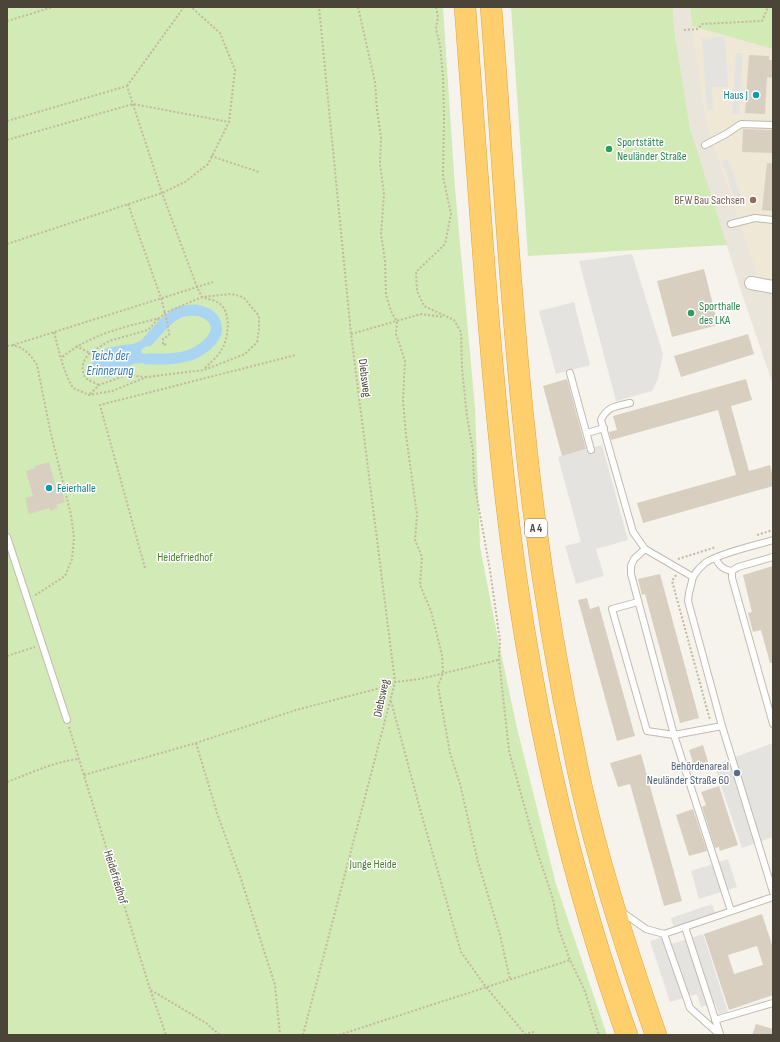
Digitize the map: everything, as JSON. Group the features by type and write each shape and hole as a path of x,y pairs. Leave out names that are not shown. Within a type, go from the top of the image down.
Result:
{"highway":[{"name":"A 4","path":"465,7 492,357 517,584 534,685 557,798 588,915 627,1035"},
{"name":"A 4","path":"491,7 518,365 539,552 559,675 583,792 614,907 630,960 656,1035"}],"street":[{"path":"751,283 773,287"}],"lane":[{"path":"705,145 741,124 773,125"},
{"path":"731,224 755,218 773,220"},
{"path":"570,372 591,450"},
{"path":"630,402 609,409 604,414 602,420 633,532 645,549 693,578"},
{"path":"587,432 604,428"},
{"path":"7,537 67,720"},
{"path":"773,540 715,558 704,564 697,570 693,578 689,588 688,601 722,726 773,892"},
{"path":"645,549 634,559 631,566 631,574 674,735 731,911"},
{"path":"715,558 720,567 724,570 732,571 738,567 773,557"},
{"path":"732,571 732,578 773,724"},
{"path":"638,602 612,609 647,731 674,735 722,726"},
{"path":"614,907 646,929 664,934 773,897"},
{"path":"685,927 720,1035"},
{"path":"664,934 690,1008 720,1035"},
{"path":"715,1020 773,1003"}],"path":[{"path":"7,21 53,7"},
{"path":"7,121 127,86 184,7"},
{"path":"7,244 162,193 185,182 208,164 229,122 235,70 220,33 191,7"},
{"name":"Diebsweg","path":"303,1035 390,700 396,682 351,334 319,7"},
{"path":"358,7 375,82 381,137 380,164 384,194 381,234 385,261 386,295 391,311 397,322 396,334 405,361 403,400 406,435 417,515 415,540 422,557 420,585 431,611 442,655 443,673 438,686 450,754 460,784 478,862 500,935 510,979"},
{"path":"436,7 438,17 436,28 440,46 444,117 443,177 451,214 445,244 416,272 417,291 424,306 454,320 461,332 462,368 467,417 473,450 474,481 490,570 500,641 499,660 509,751 537,851 553,899 558,927 570,960 584,989 598,1035"},
{"path":"684,30 698,29 702,24 762,21 768,7"},
{"path":"127,86 162,193 197,287 202,297 219,303 224,308 226,313 228,322 227,336 222,351 204,370"},
{"path":"7,140 134,104 229,122"},
{"path":"211,156 259,172"},
{"path":"128,204 165,313 169,335 163,339 163,345 168,344"},
{"path":"7,346 213,282"},
{"path":"89,395 99,385 127,375 147,377 204,370 245,354 257,342 259,316 245,299 240,296 231,294 202,297 165,313 148,330 109,341 90,352 84,358 83,371 88,379 99,385"},
{"path":"351,334 421,314 445,317"},
{"path":"61,358 76,346 98,335 115,329 160,318"},
{"path":"54,332 66,375 73,388 89,395 112,391 147,377"},
{"path":"12,345 24,350 32,356 37,365 51,434 71,515 74,538 72,559 65,576 28,600"},
{"path":"76,346 90,352"},
{"path":"145,568 100,405 296,355"},
{"path":"680,569 672,581 712,728"},
{"path":"7,656 43,645"},
{"path":"84,775 196,743 296,710 384,687 396,682 420,679 499,660"},
{"path":"390,700 461,952 486,988 525,1034 533,1032 535,1035"},
{"name":"Heidefriedhof","path":"67,720 150,989 166,1035"},
{"path":"196,743 217,813 241,879 275,985 280,1035"},
{"path":"7,782 42,768 64,761 79,759"},
{"path":"339,1035 570,960"},
{"path":"150,989 206,1023 220,1035"}],"shaded area":[{"name":"BFW Bau Sachsen","path":"673,7 690,7 692,26 773,49 773,385 741,291 690,128 674,28"},
{"name":"BFW Bau Sachsen","path":"692,26 773,49 773,279 758,276 706,124"},
{"path":"725,37 728,87 712,87 713,110 707,110 702,38"},
{"path":"736,53 743,53 739,114 732,114"},
{"path":"728,159 742,199 736,202 722,161"},
{"path":"632,254 663,354 658,379 652,391 616,401 579,261"},
{"path":"574,302 590,365 556,374 539,311"},
{"path":"602,445 628,540 596,549 604,576 576,584 565,546 581,542 558,457"},
{"path":"773,743 773,837 742,848 714,765"},
{"path":"728,859 737,887 699,899 691,871"},
{"path":"712,904 716,916 675,931 671,918"},
{"path":"703,934 728,1012 719,1014 715,1003 701,1007 697,994 670,1002 650,941 666,936 669,945"}],"green space":[{"name":"Junge Heide","path":"7,7 443,7 455,188 475,408 480,547 517,728 556,884 607,1035 7,1035"},
{"name":"Sportstätte Neuländer Straße","path":"511,7 673,7 674,28 690,128 727,245 528,256"},
{"path":"690,7 773,7 773,49 692,26"}],"water":[{"name":"Teich der Erinnerung","path":"146,339 149,345 142,349 141,352 146,356 146,363 133,364 116,375 107,378 98,374 93,366 92,360 98,353 107,348 133,344"}],"building":[{"name":"Haus J","path":"749,55 769,56 769,60 773,60 773,78 767,77 765,114 745,113"},
{"path":"743,129 773,130 773,153 742,152"},
{"path":"767,163 773,163 773,211 762,210"},
{"name":"Sporthalle des LKA","path":"704,269 718,325 672,337 657,281"},
{"path":"748,334 754,354 681,377 674,356"},
{"path":"567,379 586,449 562,456 543,386"},
{"path":"746,379 752,400 731,406 749,471 770,465 773,477 773,486 643,523 637,503 736,475 718,410 611,440 609,432 617,430 613,416"},
{"name":"Feierhalle","path":"49,462 56,488 61,487 65,502 56,505 58,508 50,511 49,508 29,514 25,498 33,496 26,471 35,468 35,466"},
{"path":"773,566 773,663 770,663 761,630 753,632 748,613 752,612 743,575"},
{"path":"660,574 699,718 680,723 645,594 642,595 638,579"},
{"path":"587,598 590,609 599,606 635,736 617,741 578,600"},
{"path":"703,745 708,762 694,766 689,750"},
{"path":"641,754 682,901 664,906 630,784 618,787 610,763"},
{"path":"719,786 738,845 720,851 719,847 715,848 702,807 706,805 701,792"},
{"path":"693,809 707,851 689,856 676,815"},
{"path":"762,914 773,948 773,995 729,1010 704,934","holes":["757,946 763,965 734,974 728,955"]},
{"path":"756,1024 773,1029 773,1035 752,1035"}],"waterway":[{"path":"147,359 176,358 193,354 207,345 214,336 216,326 214,320 208,314 203,312 195,310 180,312 167,321 148,341"}],"place":[{"name":"Haus J","path":"756,95"},
{"name":"Sportstätte Neuländer Straße","path":"609,149"},
{"name":"BFW Bau Sachsen","path":"753,200"},
{"name":"Sporthalle des LKA","path":"691,313"},
{"name":"Feierhalle","path":"49,488"},
{"name":"Behördenareal Neuländer Straße 60","path":"737,773"}]}
